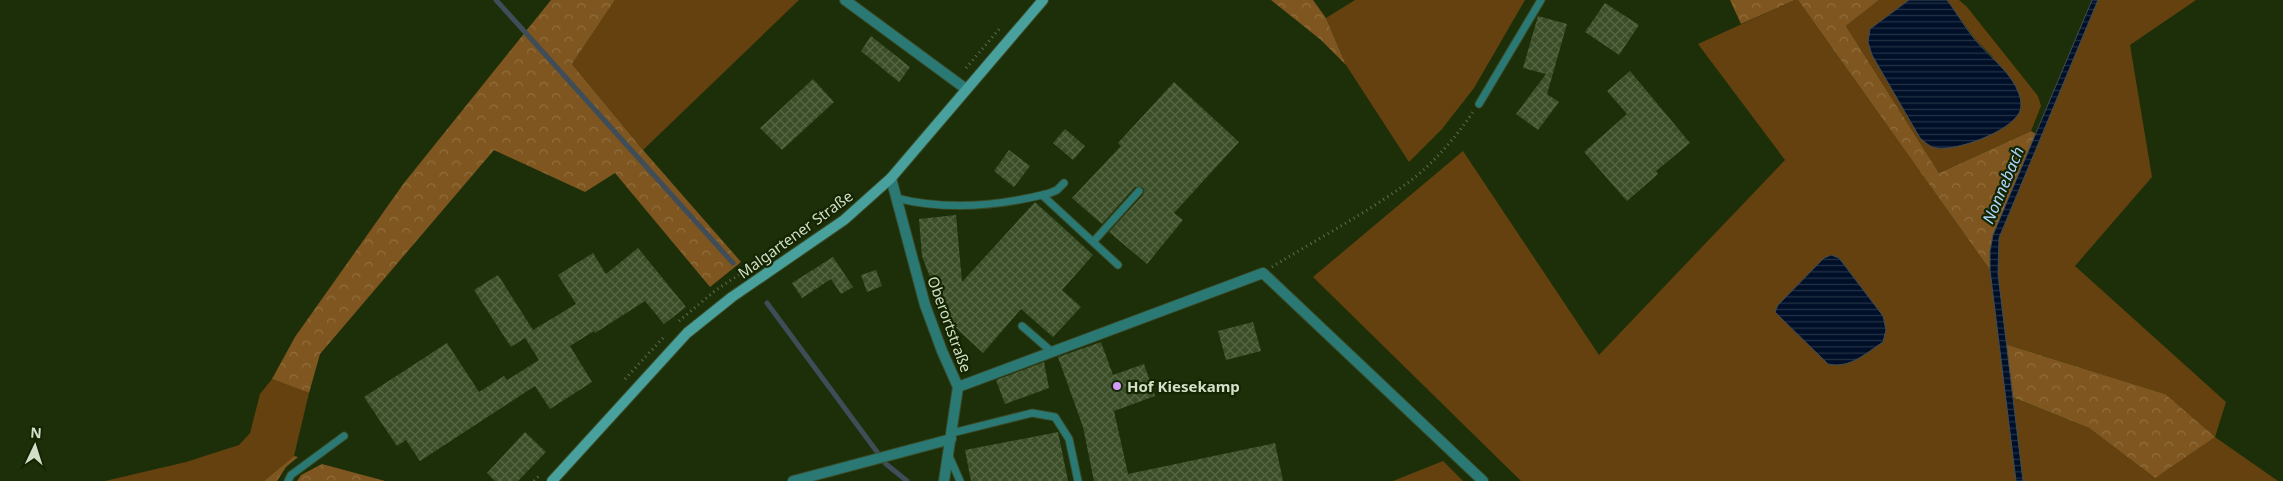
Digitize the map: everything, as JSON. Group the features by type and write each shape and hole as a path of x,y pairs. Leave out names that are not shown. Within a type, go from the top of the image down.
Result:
{"street":[{"path":"845,0 966,89"},
{"name":"Malgartener Straße","path":"552,481 686,333 732,297 844,220 891,178 1043,0"},
{"name":"Oberortstraße","path":"891,178 925,305 958,387 944,481"},
{"path":"958,387 1263,273 1482,481"},
{"path":"793,481 889,456 952,436"}],"lane":[{"path":"1479,104 1541,0"},
{"path":"896,198 921,204 954,206 994,203 1042,195 1057,190 1064,183"},
{"path":"1093,242 1139,191"},
{"path":"1042,195 1118,265"},
{"path":"1022,326 1052,352"},
{"path":"952,436 1032,413 1055,417 1069,439 1078,481"},
{"path":"288,481 291,475 344,436"},
{"path":"949,456 960,481"}],"path":[{"path":"955,82 981,48 1004,24"},
{"path":"1263,273 1400,189 1458,134 1479,104"},
{"path":"676,324 690,310 716,290 749,268"},
{"path":"620,385 669,331"},
{"path":"534,481 546,469"}],"shaded area":[{"path":"615,0 799,0 643,150 572,64"},
{"path":"1355,0 1525,0 1474,88 1442,129 1409,162 1346,65 1326,18"},
{"path":"1798,0 1990,270 2016,481 1521,481 1313,277 1463,151 1599,355 1785,160 1698,44","holes":["1831,256 1839,258 1883,316 1886,330"]},
{"path":"1879,0 1909,0 1870,29 1993,57 1975,39 1947,0 1959,0 1967,7 2038,96 2041,106 2031,131 1939,173 1846,26"},
{"path":"2098,0 2196,0 2130,45 2152,177 2075,266 2226,402 2215,437 2278,481 2023,481 2012,397 2089,428 2155,478 2165,394 2005,344 1998,274 1999,238"},
{"path":"272,379 309,393 294,456 264,481 105,481 186,462 239,445 250,433 260,394"},
{"path":"1443,461 1463,481 1393,481"}],"green space":[{"path":"551,0 615,0 572,64 643,150 741,262 710,287 615,173 585,192 494,150 320,354 309,393 272,379 295,337 404,183"},
{"path":"1271,0 1313,0 1326,18 1346,65 1321,40"},
{"path":"1730,0 1795,0 1741,24"},
{"path":"1798,0 1879,0 1846,26 1939,173 2031,131 2036,134 1993,235 1990,251 1990,270"},
{"path":"2005,344 2165,394 2215,437 2155,478 2089,428 2012,397"},
{"path":"294,456 298,457 286,467 277,481 264,481"},
{"path":"322,464 385,481 297,481 301,475"}],"water":[{"path":"1909,0 1947,0 1972,36 2006,72 2016,86 2021,106 2019,113 2005,127 1982,139 1946,148 1935,147 1920,138 1872,55 1868,42 1870,29"},
{"path":"2092,0 2098,0 1999,238 1998,274 2023,481 2016,481 1990,270 1990,251 1993,235"},
{"path":"1831,255 1839,258 1883,316 1886,330 1883,342 1851,362 1836,365 1828,364 1775,312 1778,305 1824,258"}],"building":[{"path":"1605,3 1639,25 1619,55 1585,32"},
{"path":"1538,16 1567,24 1547,94 1559,102 1538,130 1516,114 1546,74 1523,68"},
{"path":"871,36 910,67 899,82 861,51"},
{"path":"1630,71 1690,143 1656,171 1658,174 1627,201 1584,152 1627,114 1607,91"},
{"path":"813,79 834,102 782,150 760,128"},
{"path":"1174,82 1239,142 1174,213 1183,220 1147,264 1109,232 1143,195 1144,190 1142,187 1135,187 1102,224 1072,198 1121,146 1118,143"},
{"path":"1065,129 1085,146 1073,160 1053,143"},
{"path":"1009,150 1030,166 1014,187 994,171"},
{"path":"1035,202 1093,255 1062,290 1081,307 1053,337 1021,309 983,353 942,315 922,256 919,219 956,215 962,282"},
{"path":"638,248 686,307 664,324 645,301 595,333 594,331 570,346 592,382 550,409 535,386 420,461 406,440 397,446 364,397 447,343 479,392 504,376 507,380 539,360 525,338 511,347 474,290 498,275 533,330 576,304 558,275 593,253 606,274"},
{"path":"833,257 853,287 841,294 831,279 802,298 792,283"},
{"path":"876,270 882,286 867,292 861,275"},
{"path":"1253,322 1261,351 1226,360 1218,331"},
{"path":"1101,342 1113,375 1144,364 1155,396 1114,411 1128,474 1275,443 1283,481 1094,481 1083,427 1058,357"},
{"path":"1044,362 1049,388 1005,404 996,380"},
{"path":"525,432 546,452 518,481 495,481 487,473"},
{"path":"1058,432 1068,481 971,481 965,450"}],"waterway":[{"path":"496,0 733,263"},
{"path":"767,303 886,464 907,481"}],"place":[{"name":"Hof Kiesekamp","path":"1117,386"}],"water label":[{"name":"Nonnebach","path":"2003,185"}]}
